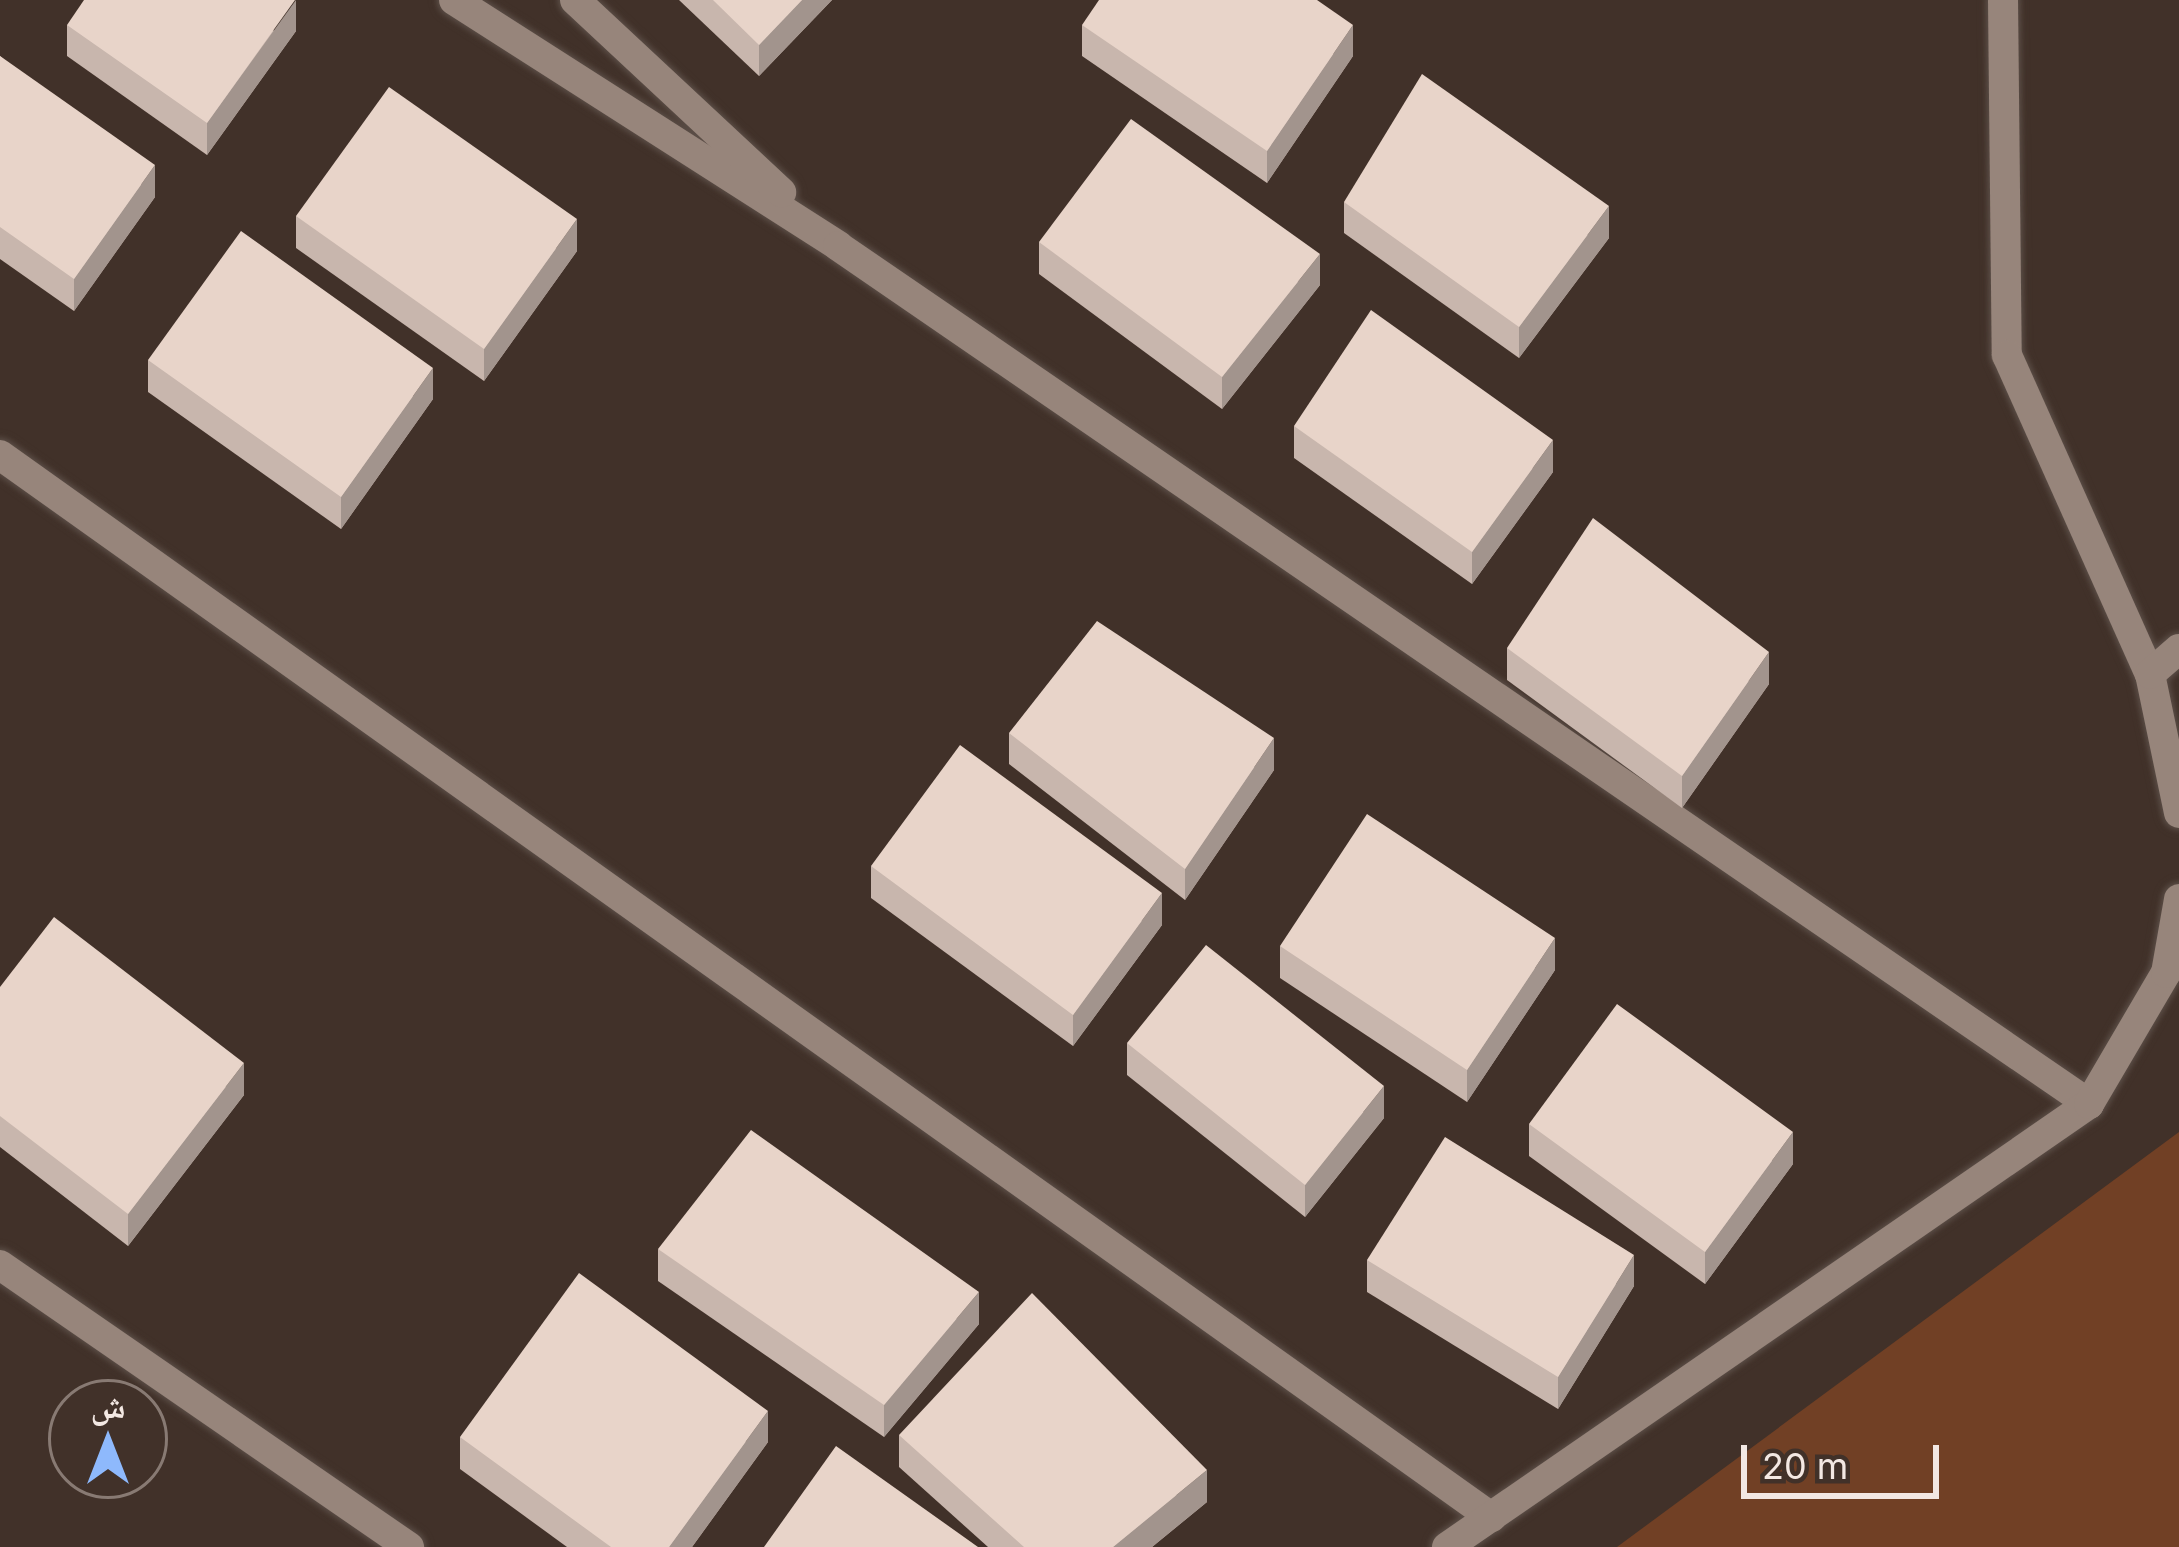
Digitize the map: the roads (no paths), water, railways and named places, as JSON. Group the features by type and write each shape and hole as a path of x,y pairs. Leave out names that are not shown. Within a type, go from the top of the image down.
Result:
{"street":[{"path":"454,0 838,246 2089,1104"},
{"path":"575,0 838,246"},
{"path":"2003,0 2007,355 2150,674 2179,813"},
{"path":"0,455 1491,1516"},
{"path":"2150,674 2179,650"},
{"path":"1447,1547 2089,1104 2166,974 2179,898"},
{"path":"0,1265 409,1547"}]}
